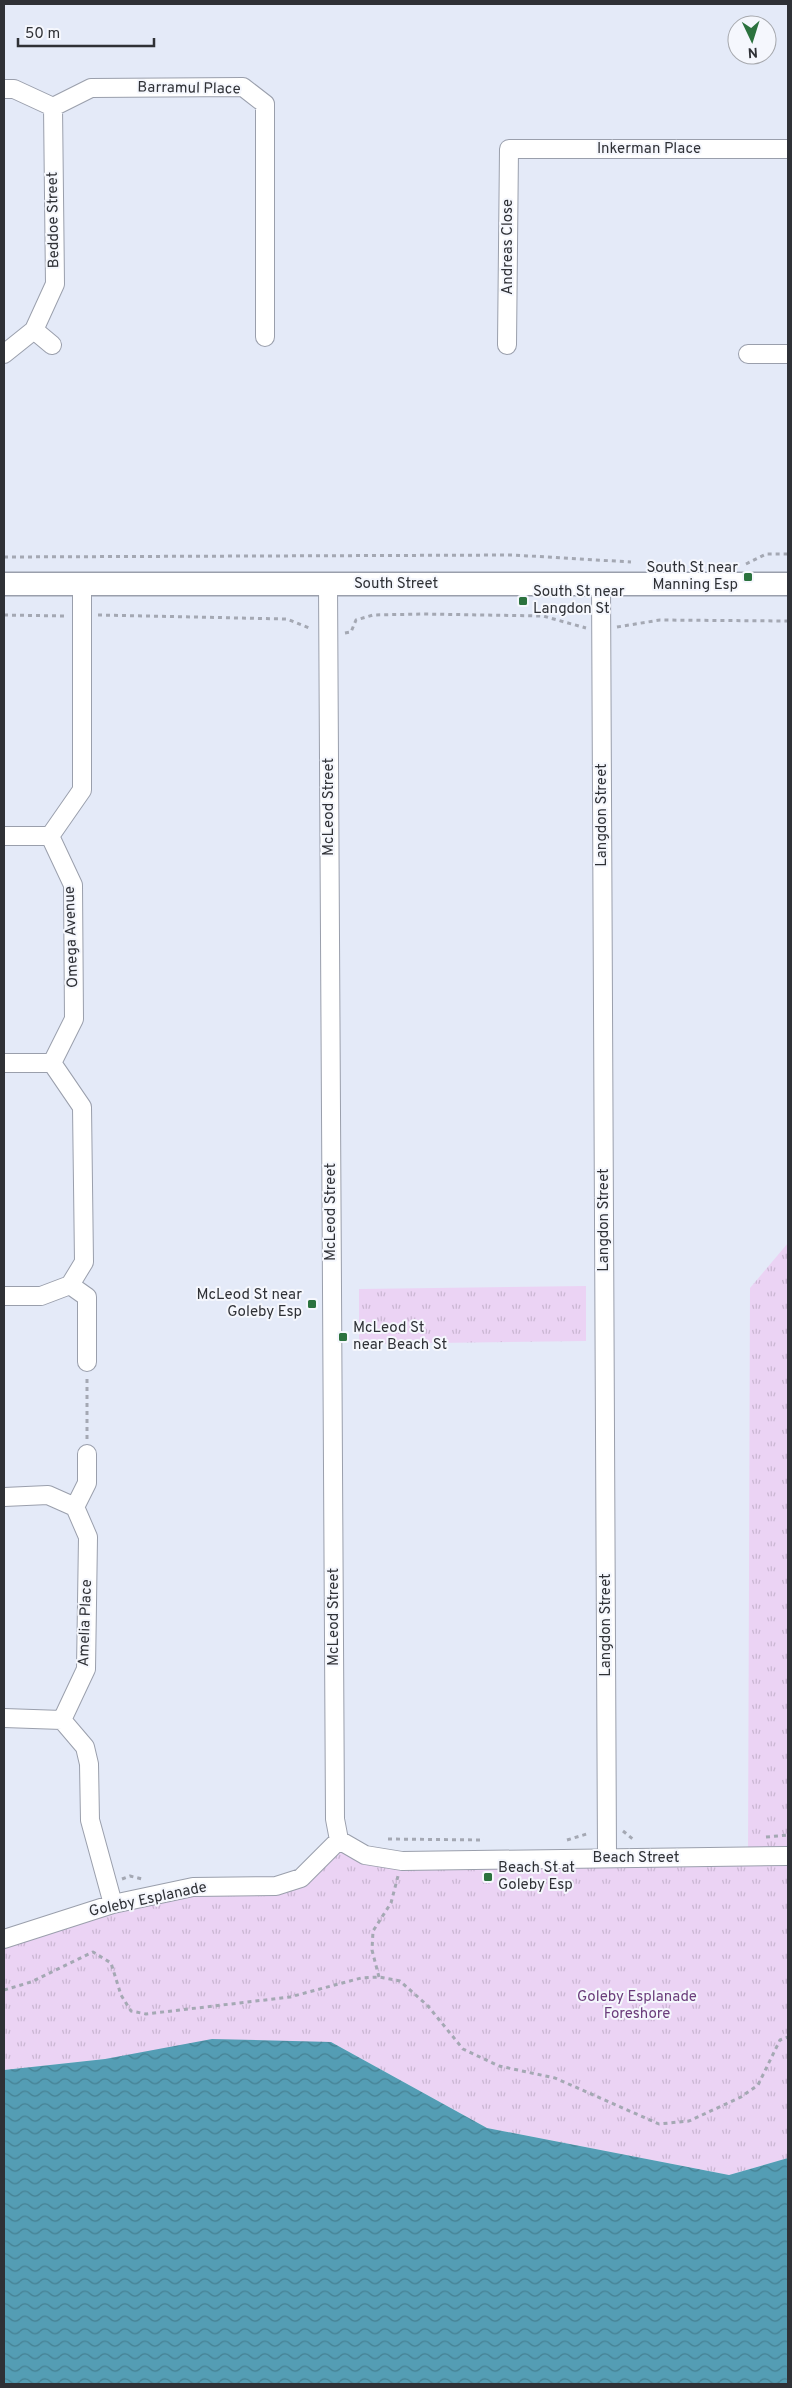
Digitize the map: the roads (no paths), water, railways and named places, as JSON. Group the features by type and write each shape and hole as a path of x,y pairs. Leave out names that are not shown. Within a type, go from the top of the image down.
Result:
{"street":[{"name":"Barramul Place","path":"53,107 91,88 243,87 265,104 266,337"},
{"path":"4,89 14,89 53,107"},
{"name":"Beddoe Street","path":"4,354 34,330 55,284 53,107"},
{"name":"Inkerman Place","path":"509,149 788,149"},
{"name":"Andreas Close","path":"507,345 509,149"},
{"path":"34,330 52,345"},
{"path":"748,354 788,354"},
{"name":"Langdon Street","path":"601,583 607,1858"},
{"name":"South Street","path":"4,584 788,584"},
{"path":"4,836 50,836 82,790 82,584"},
{"name":"McLeod Street","path":"328,584 335,1808 339,1840"},
{"name":"Omega Avenue","path":"50,836 72,885 74,1018 52,1063"},
{"path":"4,1063 52,1063 82,1107 84,1262 70,1285 41,1296 4,1296"},
{"path":"70,1285 87,1296 87,1362"},
{"path":"4,1497 48,1495 75,1506 87,1483 87,1454"},
{"name":"Amelia Place","path":"62,1720 86,1669 88,1538 75,1506"},
{"path":"4,1718 62,1720 85,1747 88,1764 90,1820 114,1904"},
{"name":"Beach Street","path":"339,1840 365,1855 402,1861 788,1856"},
{"name":"Goleby Esplanade","path":"4,1940 114,1904 193,1887 276,1886 301,1878 339,1840"}],"water":[{"path":"212,2039 331,2042 487,2128 729,2175 788,2158 788,2384 4,2384 4,2070 105,2059"}],"place":[{"name":"South St near Manning Esp","path":"748,577"},
{"name":"South St near Langdon St","path":"523,601"},
{"name":"McLeod St near Goleby Esp","path":"312,1304"},
{"name":"McLeod St near Beach St","path":"343,1337"},
{"name":"Beach St at Goleby Esp","path":"488,1877"}],"park label":[{"name":"Goleby Esplanade Foreshore","path":"637,2006"}]}
